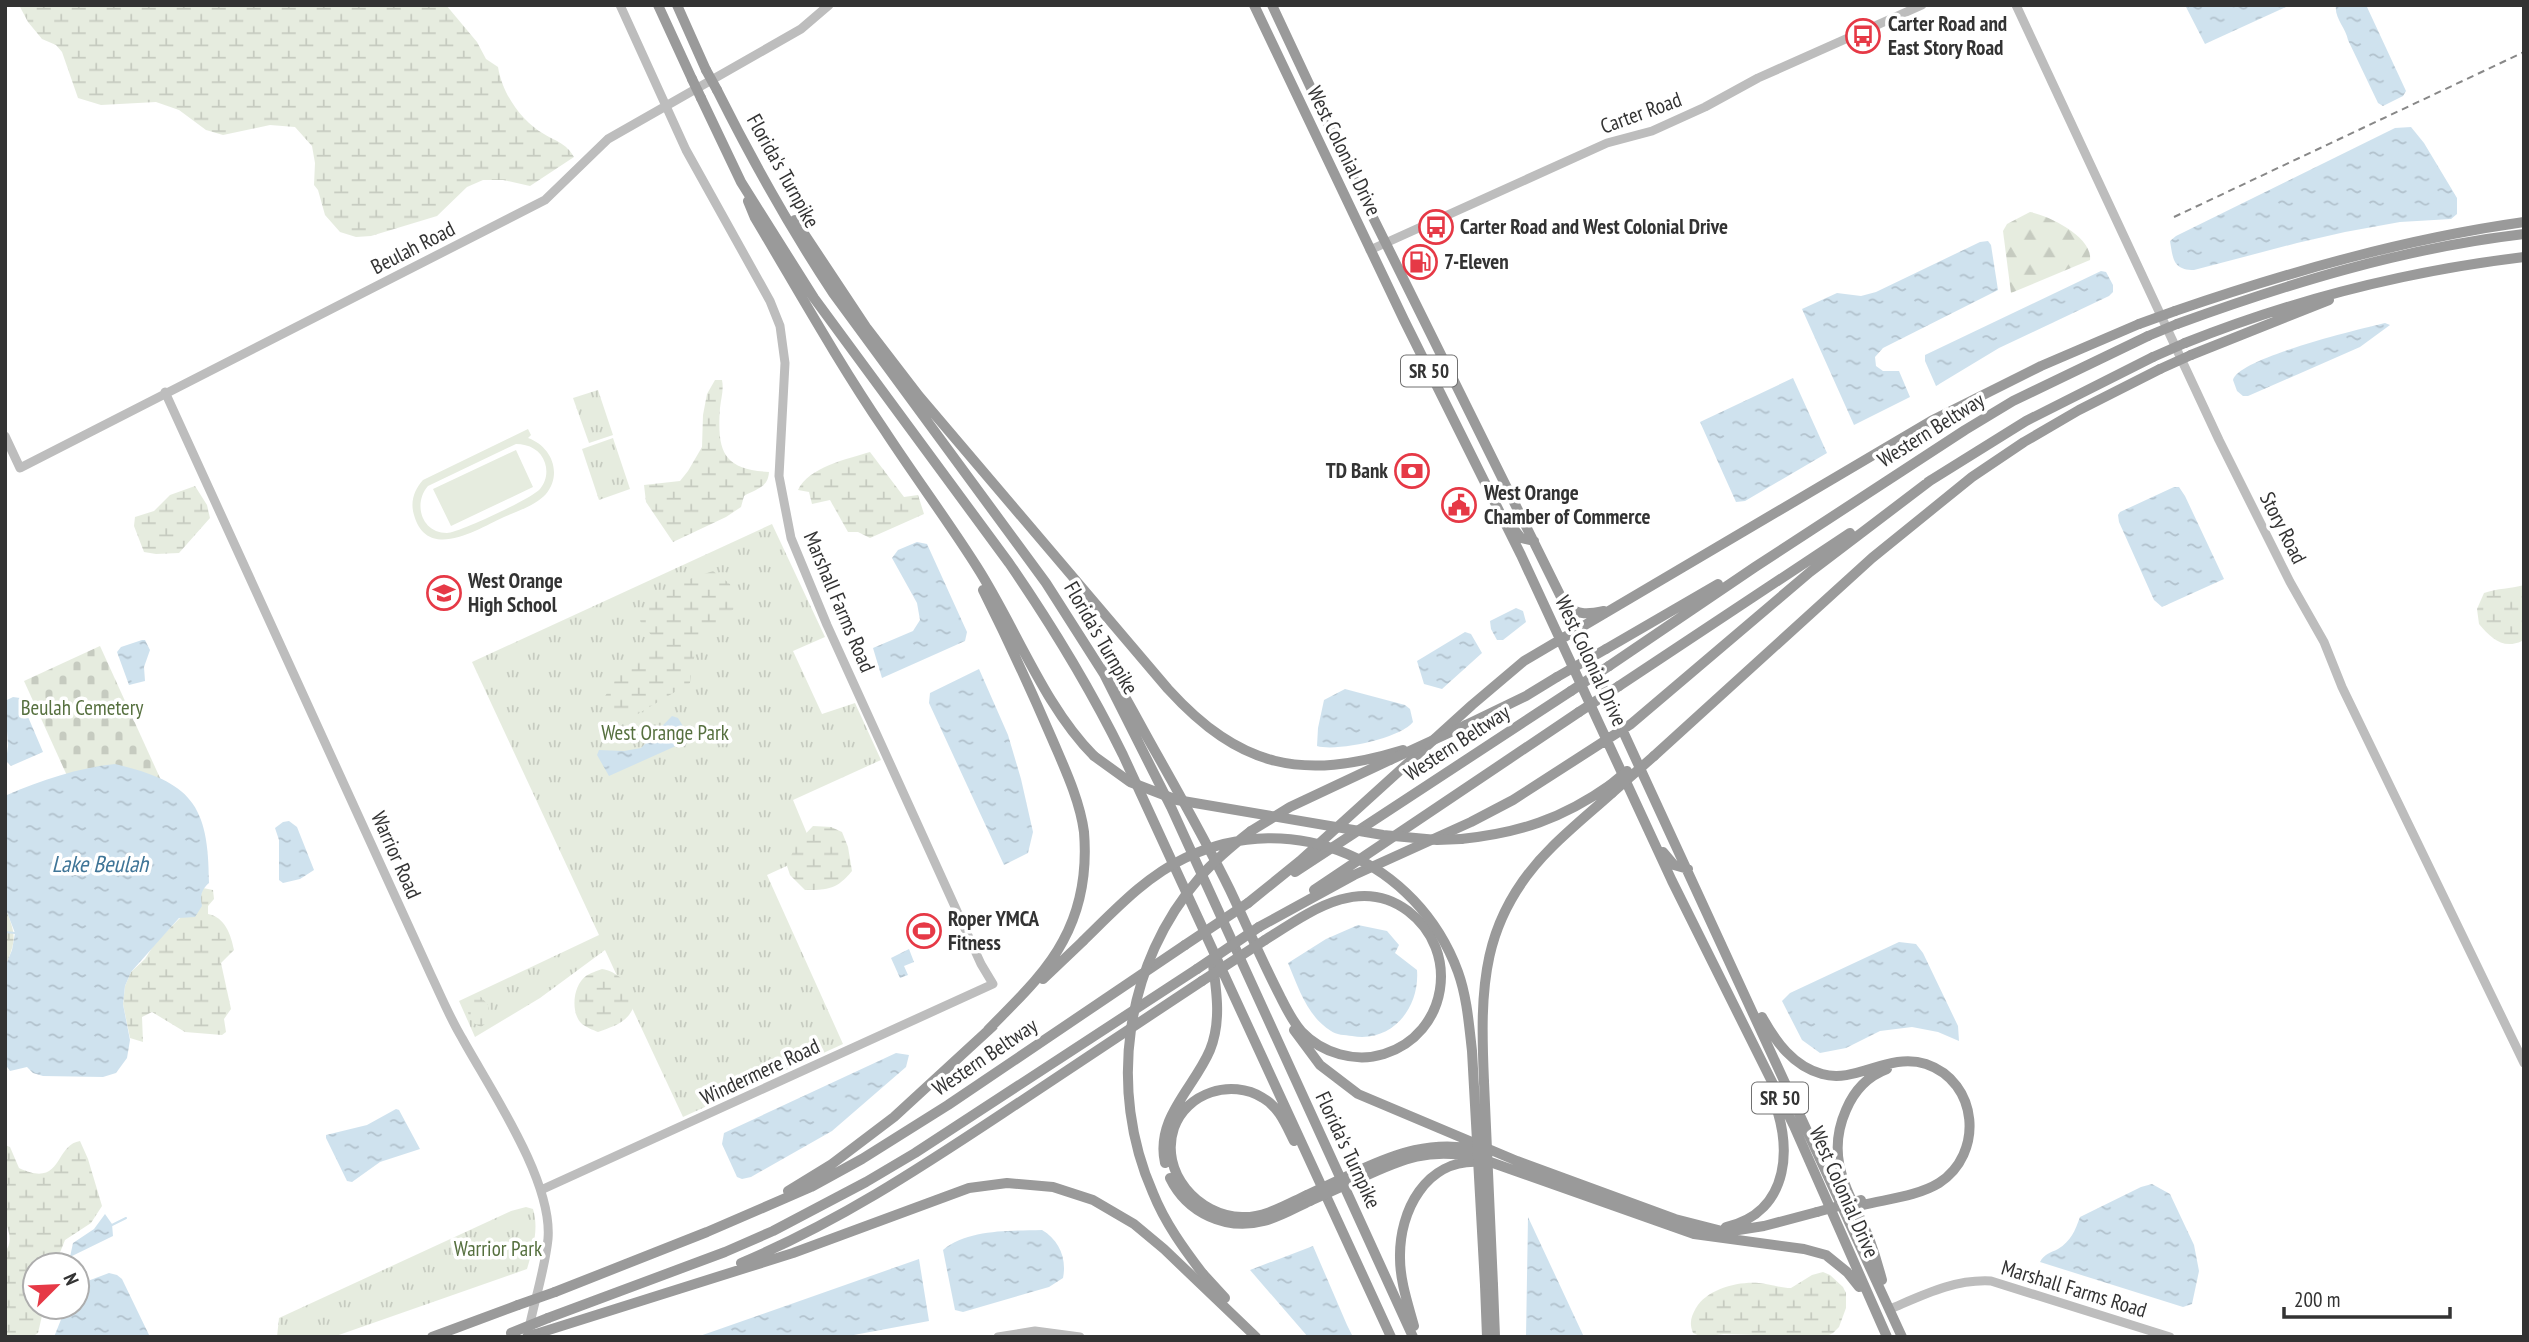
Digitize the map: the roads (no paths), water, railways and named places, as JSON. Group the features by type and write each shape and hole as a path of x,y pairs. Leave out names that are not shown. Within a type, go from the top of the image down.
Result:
{"highway":[{"name":"Florida's Turnpike","path":"658,5 741,182 839,335 1009,563 1061,643 1118,744 1391,1337"},
{"name":"Florida's Turnpike","path":"677,5 706,70 804,249 858,331 1046,583 1104,674 1160,783 1415,1337"},
{"name":"West Colonial Drive","path":"1254,5 1559,639 1717,975 1794,1126 1887,1337"},
{"name":"West Colonial Drive","path":"1272,5 1385,243 1563,601 1902,1337"},
{"path":"1267,35 1280,41 1306,78"},
{"path":"754,162 866,327 919,397 1188,711 1222,738 1238,748 1273,761 1303,765 1345,765 1403,750 1466,725"},
{"path":"741,182 755,218 842,364 977,568 1060,715 1075,737 1094,756 1130,782 1177,800 1383,835 1437,840 1486,837 1538,825 1611,789"},
{"path":"1248,904 1524,661 1931,421 2041,366 2175,311 2283,275 2342,259 2416,241 2524,222"},
{"name":"Western Beltway","path":"432,1337 555,1292 811,1187 908,1131 1916,460 2013,401 2148,336 2244,300 2332,273 2424,250 2524,234"},
{"name":"Western Beltway","path":"506,1335 725,1252 773,1231 915,1153 1197,969 1931,480 2026,421 2185,342 2274,309 2460,266 2524,257"},
{"path":"1487,1337 1489,1285 1483,999 1487,961 1496,928 1525,877 1611,789 1872,558 1972,477 2079,410 2161,369 2361,288"},
{"path":"1421,355 1438,374 1454,383"},
{"path":"1438,388 1446,388 1461,397"},
{"path":"1259,927 1354,875 1513,800 1607,741 1810,572 1931,480"},
{"path":"930,497 973,570 1036,701 1075,796 1084,830 1082,887 1075,915 1063,942 1043,971 988,1030"},
{"path":"1495,505 1521,538 1534,541"},
{"path":"1199,1276 1168,1224 1142,1166 1129,1103 1130,1035 1136,997 1146,965 1168,921 1199,878 1221,855 1251,831 1290,807 1526,696 1734,575 1755,567"},
{"path":"1046,583 1092,642 1111,673 1209,849 1303,1044 1320,1065 1357,1094 1517,1161 1675,1219 1732,1231 1930,1188 1956,1168 1969,1144 1971,1126 1964,1098 1956,1085 1943,1073 1915,1062 1892,1062 1831,1076 1792,1059 1766,1023 1691,889 1684,883 1672,881"},
{"path":"1563,601 1572,610 1581,613 1610,610"},
{"path":"1653,837 1670,862 1688,869"},
{"path":"753,1212 864,1142 921,1094 1136,891 1168,867 1200,851 1237,840 1277,838 1320,843 1356,857 1391,879 1420,907 1444,940 1459,974 1468,1016 1495,1337"},
{"path":"647,1300 788,1244 841,1216 899,1182 1265,940 1331,901 1358,895 1376,897 1404,908 1424,926 1439,955 1442,983 1435,1010 1412,1039 1378,1056 1352,1057 1328,1050 1300,1030 1266,971"},
{"path":"1209,942 1217,994 1215,1031 1210,1050 1167,1124 1163,1146 1166,1169 1178,1192 1200,1212 1224,1222 1242,1224 1267,1221 1406,1150 1440,1145 1479,1150 1517,1161"},
{"path":"1712,1228 1741,1222 1763,1208 1777,1188 1784,1152 1776,1107 1731,1015 1717,975"},
{"path":"1862,1203 1929,1183 1943,1174 1958,1157 1966,1132 1963,1111 1955,1093 1937,1075 1920,1068 1903,1066 1877,1073 1866,1081 1851,1099 1839,1130 1839,1169 1875,1255 1890,1309"},
{"path":"1309,1198 1256,1216 1227,1215 1205,1206 1184,1188 1173,1166 1171,1142 1180,1115 1198,1098 1212,1091 1236,1089 1262,1097 1281,1115 1335,1214"},
{"path":"1359,1175 1407,1157 1424,1154 1461,1154 1490,1160 1694,1234 1804,1249 1826,1255 1852,1277 1877,1316"},
{"path":"1415,1337 1400,1258 1405,1219 1412,1201 1422,1186 1446,1168 1475,1162 1503,1166"},
{"path":"530,1336 793,1253 969,1188 1007,1183 1053,1187 1093,1200 1134,1224 1199,1276 1258,1337"},
{"path":"1726,1238 1753,1234 1817,1214"}],"street":[{"name":"Marshall Farms Road","path":"620,5 699,174 765,289 780,326 785,363 779,476 789,527 800,562 981,964 993,984"},
{"name":"Beulah Road","path":"5,436 20,468 545,200 608,139 801,29 829,5"},
{"name":"Carter Road","path":"1370,250 1607,143 1663,126 1758,78 1922,5"},
{"name":"Story Road","path":"2016,5 2219,440 2290,582 2324,642 2343,691 2524,1063"},
{"name":"Warrior Road","path":"165,393 431,975 460,1035 513,1129 541,1190 546,1203 548,1238 530,1336"},
{"name":"Windermere Road","path":"541,1190 993,984"},
{"name":"Marshall Farms Road","path":"1890,1309 1950,1284 1971,1280 1991,1281 2170,1337"},
{"path":"998,1337 1035,1331 1080,1337"}],"water":[{"path":"2185,5 2290,5 2205,44"},
{"path":"2336,5 2367,7 2406,91 2403,96 2383,106 2378,103 2338,19"},
{"path":"2411,127 2424,143 2457,198 2457,214 2451,219 2400,222 2345,232 2194,270 2182,268 2175,262 2170,241 2176,236 2395,128"},
{"path":"1988,241 1991,245 1998,290 1883,348 1875,357 1876,366 1883,371 1899,371 1910,397 1854,425 1802,309 1837,293 1861,296 1876,292 1980,242"},
{"path":"2101,271 2106,272 2113,285 2113,292 2109,296 1999,348 1936,386 1925,355"},
{"path":"2385,323 2390,325 2360,347 2248,396 2237,391 2233,380 2240,371 2255,363 2302,346"},
{"path":"1793,378 1827,453 1745,501 1736,502 1700,422"},
{"path":"2179,487 2185,496 2224,579 2162,607 2154,600 2118,515"},
{"path":"917,542 927,544 967,632 965,641 882,678 873,648 913,631 920,620 917,603 892,558 898,550"},
{"path":"1516,608 1523,611 1526,622 1503,640 1497,640 1490,621"},
{"path":"1465,632 1471,634 1482,653 1442,689 1424,684 1417,661"},
{"path":"145,640 150,650 144,667 145,681 129,685 117,652 121,647"},
{"path":"979,669 1008,735 1033,832 1028,853 1004,865 929,703 930,693"},
{"path":"1345,689 1405,705 1410,709 1413,722 1396,733 1368,742 1339,747 1317,746 1324,700"},
{"path":"13,697 20,698 43,752 11,766 6,761 8,746 5,701"},
{"path":"672,716 678,718 686,731 687,741 609,776 597,755 599,750 624,751 641,748"},
{"name":"Lake Beulah","path":"115,764 162,779 178,789 199,815 205,834 209,883 202,893 202,906 195,917 179,918 131,972 125,986 123,1004 130,1040 127,1058 116,1073 103,1077 43,1076 33,1073 27,1067 10,1071 5,1064 5,967 15,933 5,907 5,799 7,795 46,780 87,768"},
{"path":"289,821 297,827 314,870 300,879 283,883 279,880 279,840 275,828"},
{"path":"1358,925 1387,931 1399,945 1395,953 1417,970 1414,997 1401,1020 1379,1034 1366,1037 1338,1034 1323,1025 1310,1010 1288,963 1326,939"},
{"path":"1899,942 1916,944 1923,953 1958,1026 1959,1041 1938,1032 1912,1027 1880,1031 1846,1048 1820,1053 1802,1040 1782,1001 1790,993"},
{"path":"909,949 914,962 904,966 908,975 900,978 891,958"},
{"path":"896,1053 909,1055 906,1067 832,1131 751,1177 737,1177 722,1144 724,1133"},
{"path":"396,1109 420,1149 380,1162 352,1182 347,1181 326,1135 367,1125"},
{"path":"2152,1184 2170,1194 2194,1245 2199,1271 2192,1304 2183,1307 2040,1262 2045,1255 2066,1243 2080,1217"},
{"path":"105,1214 112,1224 113,1236 82,1251 71,1251 73,1243 94,1229"},
{"path":"1528,1217 1584,1337 1526,1337"},
{"path":"1042,1230 1053,1239 1060,1250 1064,1263 1063,1278 1049,1287 963,1312 955,1310 943,1250 953,1243 977,1235"},
{"path":"1313,1246 1353,1337 1308,1337 1250,1270"},
{"path":"919,1259 929,1321 843,1337 697,1337"},
{"path":"109,1273 122,1279 150,1337 54,1337 60,1321 91,1321 91,1280"}],"waterway":[{"path":"5,932 15,933"},
{"path":"110,1226 126,1218"}],"railway":[{"path":"2174,217 2524,52"}],"place":[{"name":"Carter Road and East Story Road","path":"1863,36"},
{"name":"Carter Road and West Colonial Drive","path":"1436,227"},
{"name":"7-Eleven","path":"1420,262"},
{"name":"TD Bank","path":"1412,471"},
{"name":"West Orange Chamber of Commerce","path":"1459,505"},
{"name":"West Orange High School","path":"444,593"},
{"name":"Roper YMCA Fitness","path":"924,931"}],"park label":[{"name":"Beulah Cemetery","path":"82,708"},
{"name":"West Orange Park","path":"665,733"},
{"name":"Warrior Park","path":"498,1249"}]}
